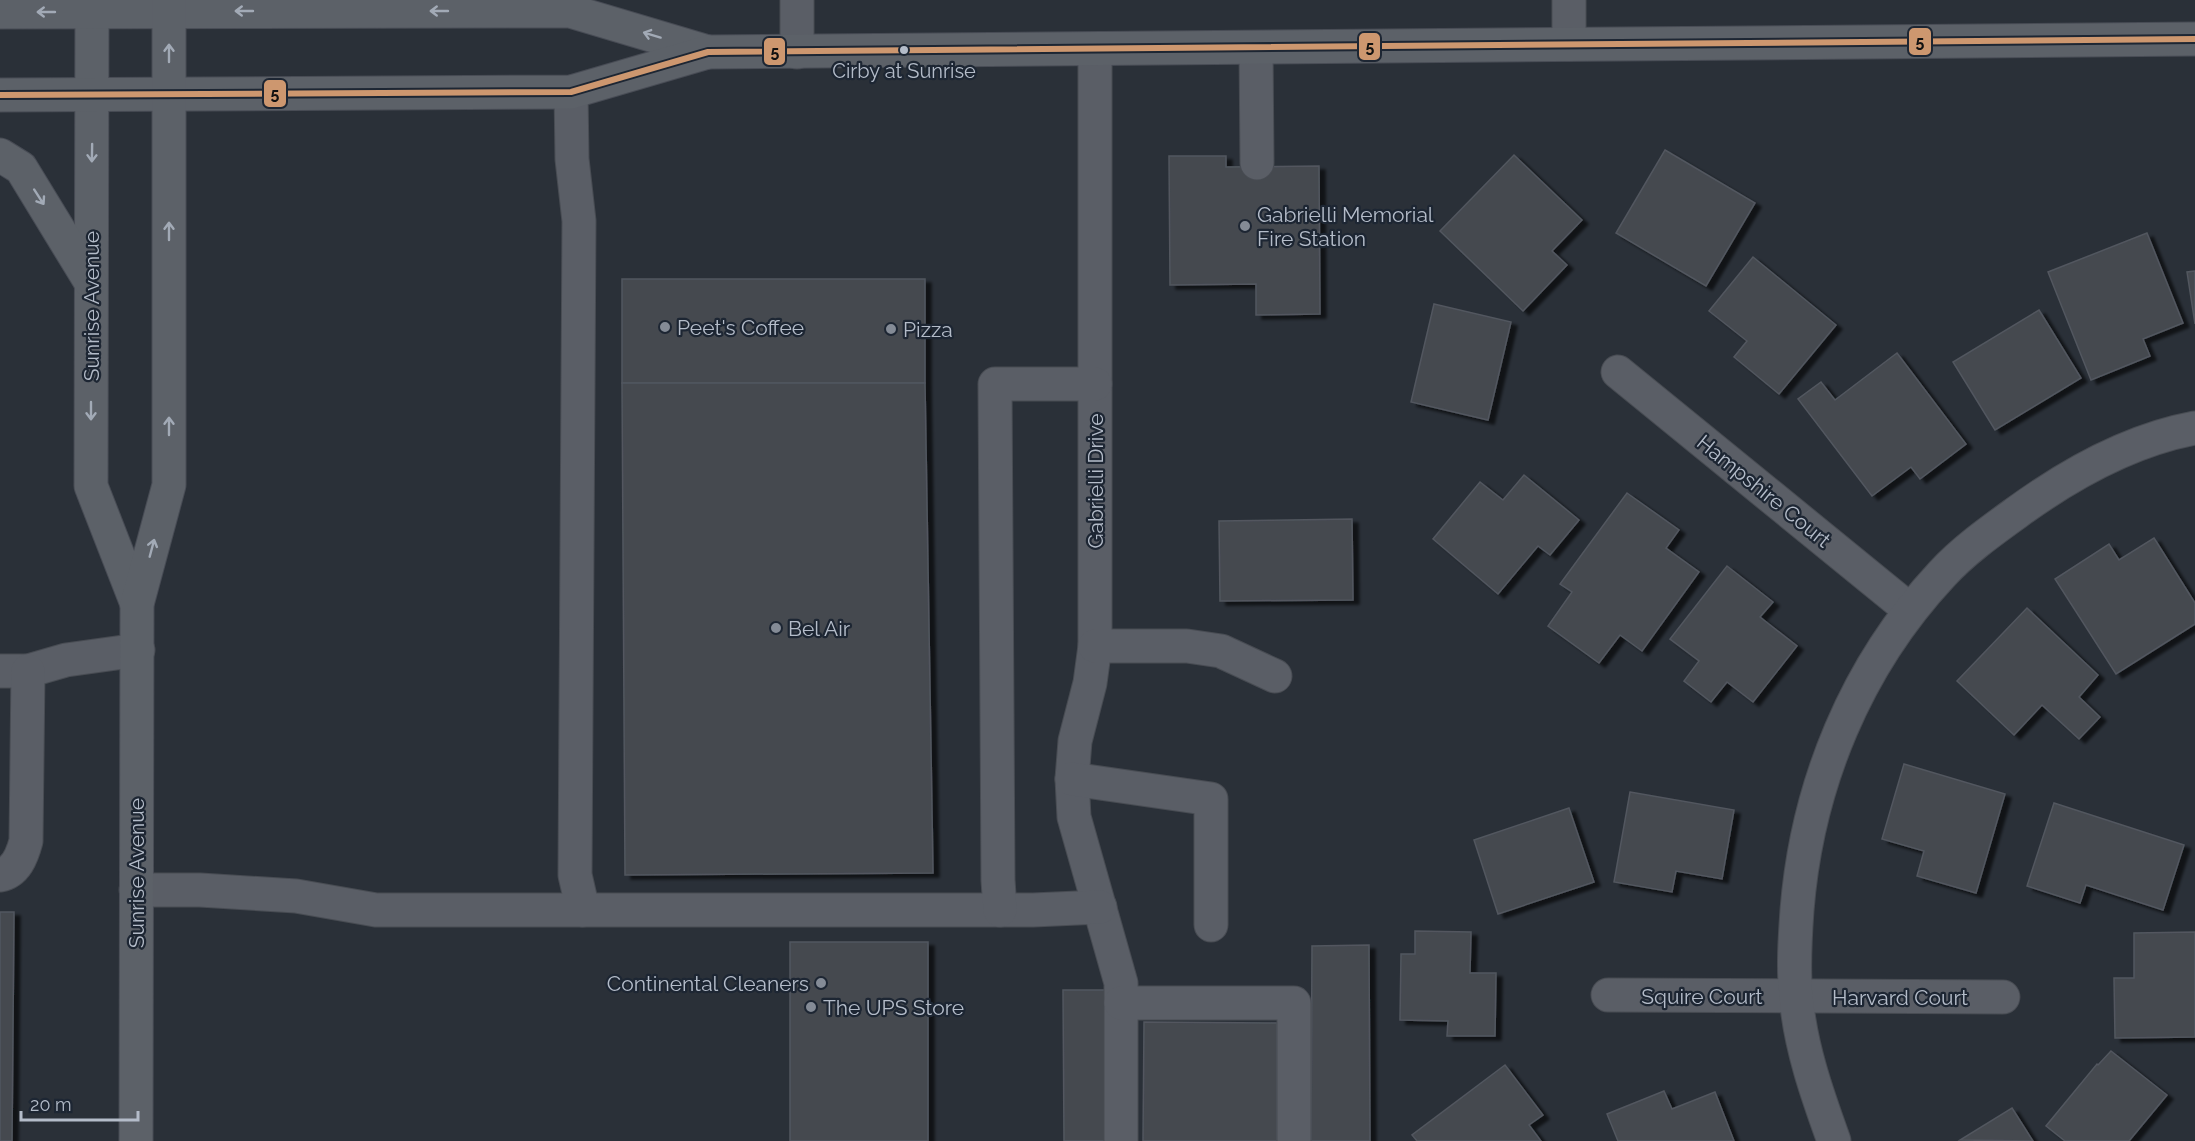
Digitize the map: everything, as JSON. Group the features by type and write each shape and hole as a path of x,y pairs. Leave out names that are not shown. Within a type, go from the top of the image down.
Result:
{"main road":[{"path":"0,12 92,6 487,5 570,11 708,52"},
{"name":"Sunrise Avenue","path":"92,6 91,486 137,604"},
{"name":"Sunrise Avenue","path":"136,1141 137,604 169,485 169,6"},
{"path":"0,95 571,92 708,52 2195,39"},
{"path":"0,156 21,168 91,283"}],"street":[{"path":"796,0 797,52"},
{"path":"1569,0 1569,44"},
{"path":"1256,48 1257,163"},
{"name":"Gabrielli Drive","path":"1095,49 1095,646 1090,683 1075,741 1072,779 1074,817 1121,983 1121,1141"},
{"path":"571,92 572,159 579,221 575,875 583,910"},
{"name":"Hampshire Court","path":"1618,372 1910,610"},
{"path":"1000,910 995,384 1095,384"},
{"path":"1834,1141 1816,1092 1804,1044 1796,996 1795,940 1800,874 1812,812 1831,751 1853,700 1880,654 1910,610 1943,572 1994,529 2048,490 2111,456 2174,432 2195,428"},
{"path":"1095,646 1187,646 1221,651 1275,676"},
{"path":"0,875 6,874 20,860 26,841 14,671 66,660 138,650"},
{"path":"1072,779 1211,799 1211,925"},
{"path":"136,890 200,890 296,896 376,910 1000,910 1100,907"},
{"name":"Squire Court","path":"1608,995 1796,996"},
{"name":"Harvard Court","path":"1796,996 2003,997"},
{"path":"1121,1003 1294,1003 1294,1141"}],"building":[{"path":"1665,150 1755,203 1706,286 1616,233"},
{"path":"1514,155 1582,220 1552,251 1567,265 1523,311 1440,231"},
{"name":"Gabrielli Memorial Fire Station","path":"1169,156 1226,156 1226,167 1319,166 1320,314 1256,315 1256,284 1170,285"},
{"path":"2147,233 2183,323 2143,339 2150,356 2091,380 2048,272"},
{"path":"1753,257 1836,325 1779,394 1734,357 1747,341 1709,311"},
{"path":"2195,271 2195,324 2187,272"},
{"path":"622,279 925,279 925,383 622,383"},
{"path":"1434,304 1511,322 1488,420 1411,402"},
{"path":"2039,310 2081,378 1995,430 1953,362"},
{"path":"1897,353 1966,444 1920,479 1911,467 1872,496 1798,399 1821,382 1835,400"},
{"name":"Bel Air","path":"622,383 925,383 933,873 625,875"},
{"path":"1524,475 1579,520 1550,555 1538,546 1498,594 1433,539 1480,482 1503,500"},
{"path":"1627,493 1679,530 1666,548 1699,572 1642,651 1620,635 1599,663 1548,626 1572,592 1560,584"},
{"path":"1352,519 1353,600 1220,601 1219,521"},
{"path":"2154,538 2195,603 2195,624 2116,674 2055,579 2109,544 2119,560"},
{"path":"1727,566 1773,602 1760,617 1797,646 1753,702 1727,682 1711,702 1684,681 1699,661 1670,639"},
{"path":"2027,608 2098,675 2079,697 2100,717 2079,739 2042,705 2014,735 1957,681"},
{"path":"1904,764 2005,794 1976,893 1917,876 1924,851 1882,839"},
{"path":"1630,792 1734,810 1722,879 1676,871 1672,892 1614,882"},
{"path":"2054,803 2184,845 2163,910 2086,885 2080,903 2027,886"},
{"path":"1569,808 1594,882 1498,914 1474,840"},
{"path":"0,912 14,912 12,1141 0,1141"},
{"path":"1415,931 1471,932 1470,973 1496,973 1495,1036 1447,1036 1448,1021 1400,1020 1401,954 1415,954"},
{"path":"2195,932 2195,1037 2115,1038 2114,978 2134,978 2134,933"},
{"path":"790,942 928,942 928,1141 790,1141"},
{"path":"1369,945 1370,1141 1311,1141 1312,946"},
{"path":"1063,990 1107,990 1107,1141 1064,1141"},
{"path":"1144,1022 1277,1023 1277,1141 1143,1141"},
{"path":"2111,1051 2167,1095 2129,1141 2065,1141 2046,1126 2097,1064"},
{"path":"1505,1065 1543,1115 1529,1125 1541,1141 1417,1141 1412,1135"},
{"path":"1664,1091 1672,1109 1715,1092 1734,1141 1618,1141 1607,1114"},
{"path":"2012,1108 2033,1141 1960,1140"}],"transit line":[{"name":"5","path":"0,95 571,92 708,52 2195,39"}],"place":[{"name":"Cirby at Sunrise","path":"904,50"},
{"name":"Gabrielli Memorial Fire Station","path":"1245,226"},
{"name":"Peet's Coffee","path":"665,327"},
{"name":"Pizza","path":"891,329"},
{"name":"Bel Air","path":"776,628"},
{"name":"Continental Cleaners","path":"821,983"},
{"name":"The UPS Store","path":"811,1007"}]}
